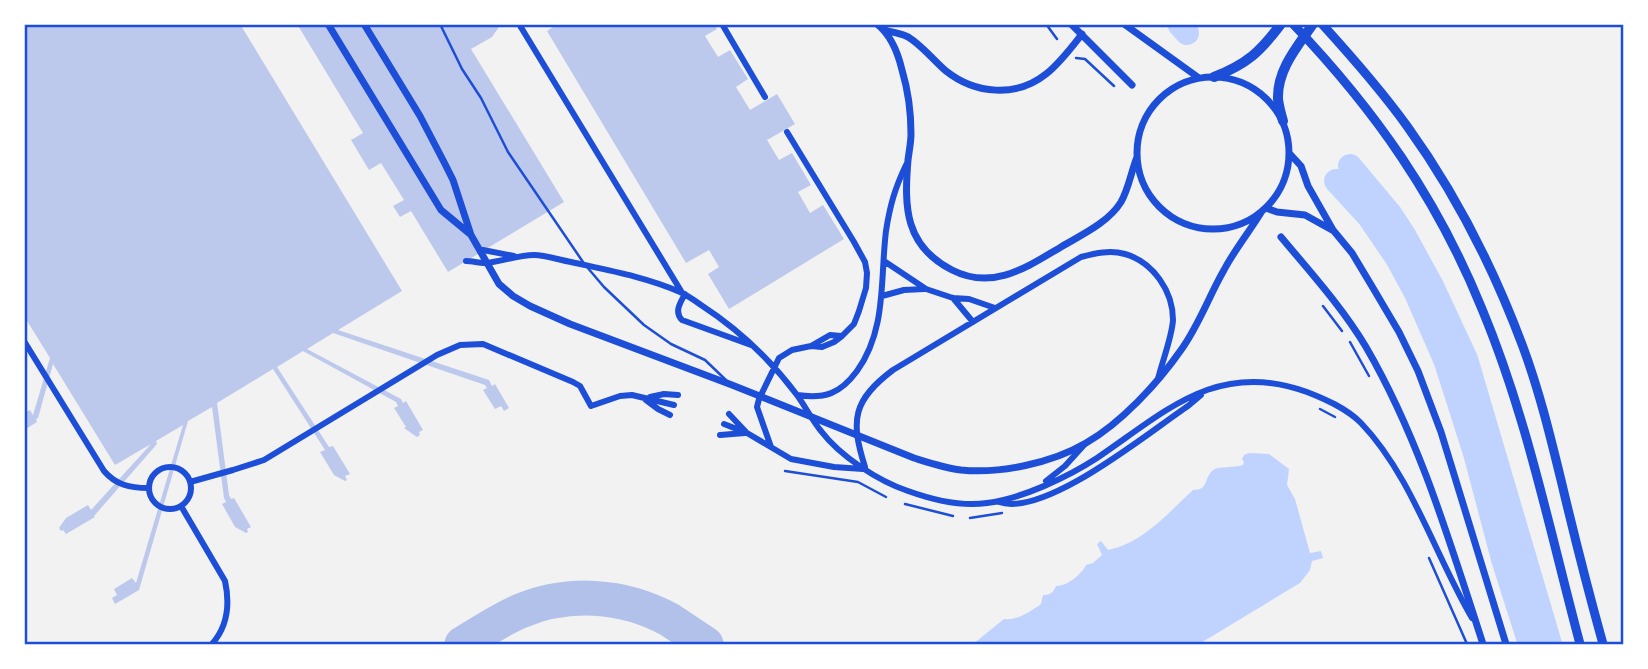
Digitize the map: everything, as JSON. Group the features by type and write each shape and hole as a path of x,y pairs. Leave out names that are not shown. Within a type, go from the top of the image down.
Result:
{"highway":[{"path":"1214,77 1232,70 1256,54 1281,24"},
{"path":"1283,121 1278,102 1282,75 1289,59 1313,24"}],"main road":[{"path":"1293,24 1355,93 1388,136 1430,202 1463,264 1491,330 1516,405 1580,645"},
{"path":"1322,24 1407,126 1447,187 1491,270 1535,383 1603,645"}],"street":[{"path":"328,24 441,209 471,235 499,284 530,306 570,324 939,466 964,470 999,470 1051,458 1085,443 1120,418 1157,380 1190,337 1223,271 1279,192 1287,174 1290,154 1283,121 1262,94 1248,85 1214,77 1186,82 1174,88 1153,106 1141,130 1137,157 1120,204 1096,226 1025,268 996,278 961,274 930,255 912,230 906,206 911,135 905,82 895,48 877,24"},
{"path":"364,24 420,116 445,164 471,235"},
{"path":"519,24 683,293"},
{"path":"722,24 765,97"},
{"path":"1071,24 1132,85"},
{"path":"1124,24 1199,78"},
{"path":"884,30 908,36 947,71 968,85 995,91 1021,88 1045,75 1082,34"},
{"path":"771,447 758,407 774,367 784,354 834,342 854,324 863,300 867,273 865,262 787,132"},
{"path":"1290,154 1301,166 1317,204 1332,230 1352,253 1399,332 1432,404 1506,645"},
{"path":"1137,157 1143,183 1150,195 1158,205 1179,221 1192,226 1221,229 1243,223 1264,210 1305,215 1332,230"},
{"path":"797,395 810,397 835,393 850,380 862,363 877,331 887,230 894,191 908,161"},
{"path":"1281,237 1331,296 1364,345 1393,397 1425,470 1483,645"},
{"path":"482,251 516,257"},
{"path":"865,469 856,437 856,415 868,391 879,380 1081,257 1094,253 1109,252 1136,258 1147,265 1162,283 1171,305 1173,325 1157,380"},
{"path":"466,261 484,263 537,255 637,277 683,293 733,326 755,347 797,395 821,431 837,449 865,469 903,490 944,502 984,504 1039,487 1077,470 1161,412 1208,388 1255,381 1298,389 1338,406 1358,420 1384,452 1410,493 1455,588 1477,626"},
{"path":"884,261 926,289 995,308"},
{"path":"882,296 904,290 926,289"},
{"path":"683,293 678,307 682,320 755,347"},
{"path":"953,298 973,322"},
{"path":"24,341 104,471 123,485 148,488"},
{"path":"190,482 264,460 427,361 460,345 483,344 573,382 580,386 591,405 632,395 674,405"},
{"path":"997,501 1006,504 1034,500 1083,478 1188,406 1208,388"},
{"path":"645,398 664,394 678,395"},
{"path":"645,398 670,415"},
{"path":"729,414 747,433"},
{"path":"724,424 747,433 791,460 865,469"},
{"path":"720,435 747,433"},
{"path":"1039,487 1065,466 1085,443"},
{"path":"170,467 182,471 190,482 190,495 181,506 170,509 159,507 152,500 148,488 153,475 170,467"},
{"path":"181,506 225,581 228,595 226,619 212,645"}],"lane":[{"path":"440,24 509,152 579,257 604,287 644,325 671,344 705,360 732,386"}],"path":[{"path":"1046,24 1057,39"},
{"path":"1076,58 1085,59 1114,86"},
{"path":"1322,304 1347,338 1371,380"},
{"path":"1311,404 1340,420"},
{"path":"786,471 858,482 886,497"},
{"path":"905,504 953,516"},
{"path":"1427,554 1467,645"}],"water":[{"path":"1269,454 1289,469 1287,485 1295,499 1310,553 1321,551 1323,558 1312,561 1310,570 1300,583 1199,644 973,644 1004,619 1019,617 1041,604 1043,595 1073,579 1086,565 1093,563 1102,555 1097,544 1101,541 1108,550 1133,541 1154,526 1193,490 1204,486 1213,470 1243,465 1244,455"}],"building":[{"path":"24,24 240,24 402,291 338,330 489,380 492,386 495,384 509,408 504,411 501,406 495,409 483,390 487,388 485,385 333,333 307,349 401,399 403,403 406,401 423,430 419,432 420,435 417,437 404,428 406,427 394,408 398,406 396,402 303,351 277,367 329,447 333,446 350,474 345,476 347,480 334,475 320,452 325,450 273,369 217,403 229,495 231,499 234,498 251,527 247,529 248,532 235,527 222,504 226,502 212,407 188,421 139,590 115,604 112,598 117,595 114,589 132,578 136,583 183,425 156,441 157,444 95,517 66,534 61,531 59,528 66,518 88,505 91,510 151,444 115,465 53,364 37,422 24,430 24,413 30,410 33,415 50,358 24,316"},
{"path":"297,24 501,24 492,37 471,49 564,202 448,272 411,211 400,217 393,206 404,200 381,163 369,170 351,140 363,133"},
{"path":"558,24 714,24 717,29 705,36 718,57 730,50 748,79 736,87 750,110 777,94 795,124 767,140 779,160 792,153 811,185 798,192 810,213 823,205 844,239 729,309 708,274 719,267 709,250 686,263 547,31"}],"waterway":[{"path":"1179,24 1187,33"},
{"path":"1350,166 1404,235 1432,286 1466,359 1550,644"},
{"path":"1336,181 1369,217 1397,258 1416,293 1446,362 1530,644"}],"taxiway":[{"path":"462,644 518,612 537,605 575,598 614,601 652,611 706,644"}]}
